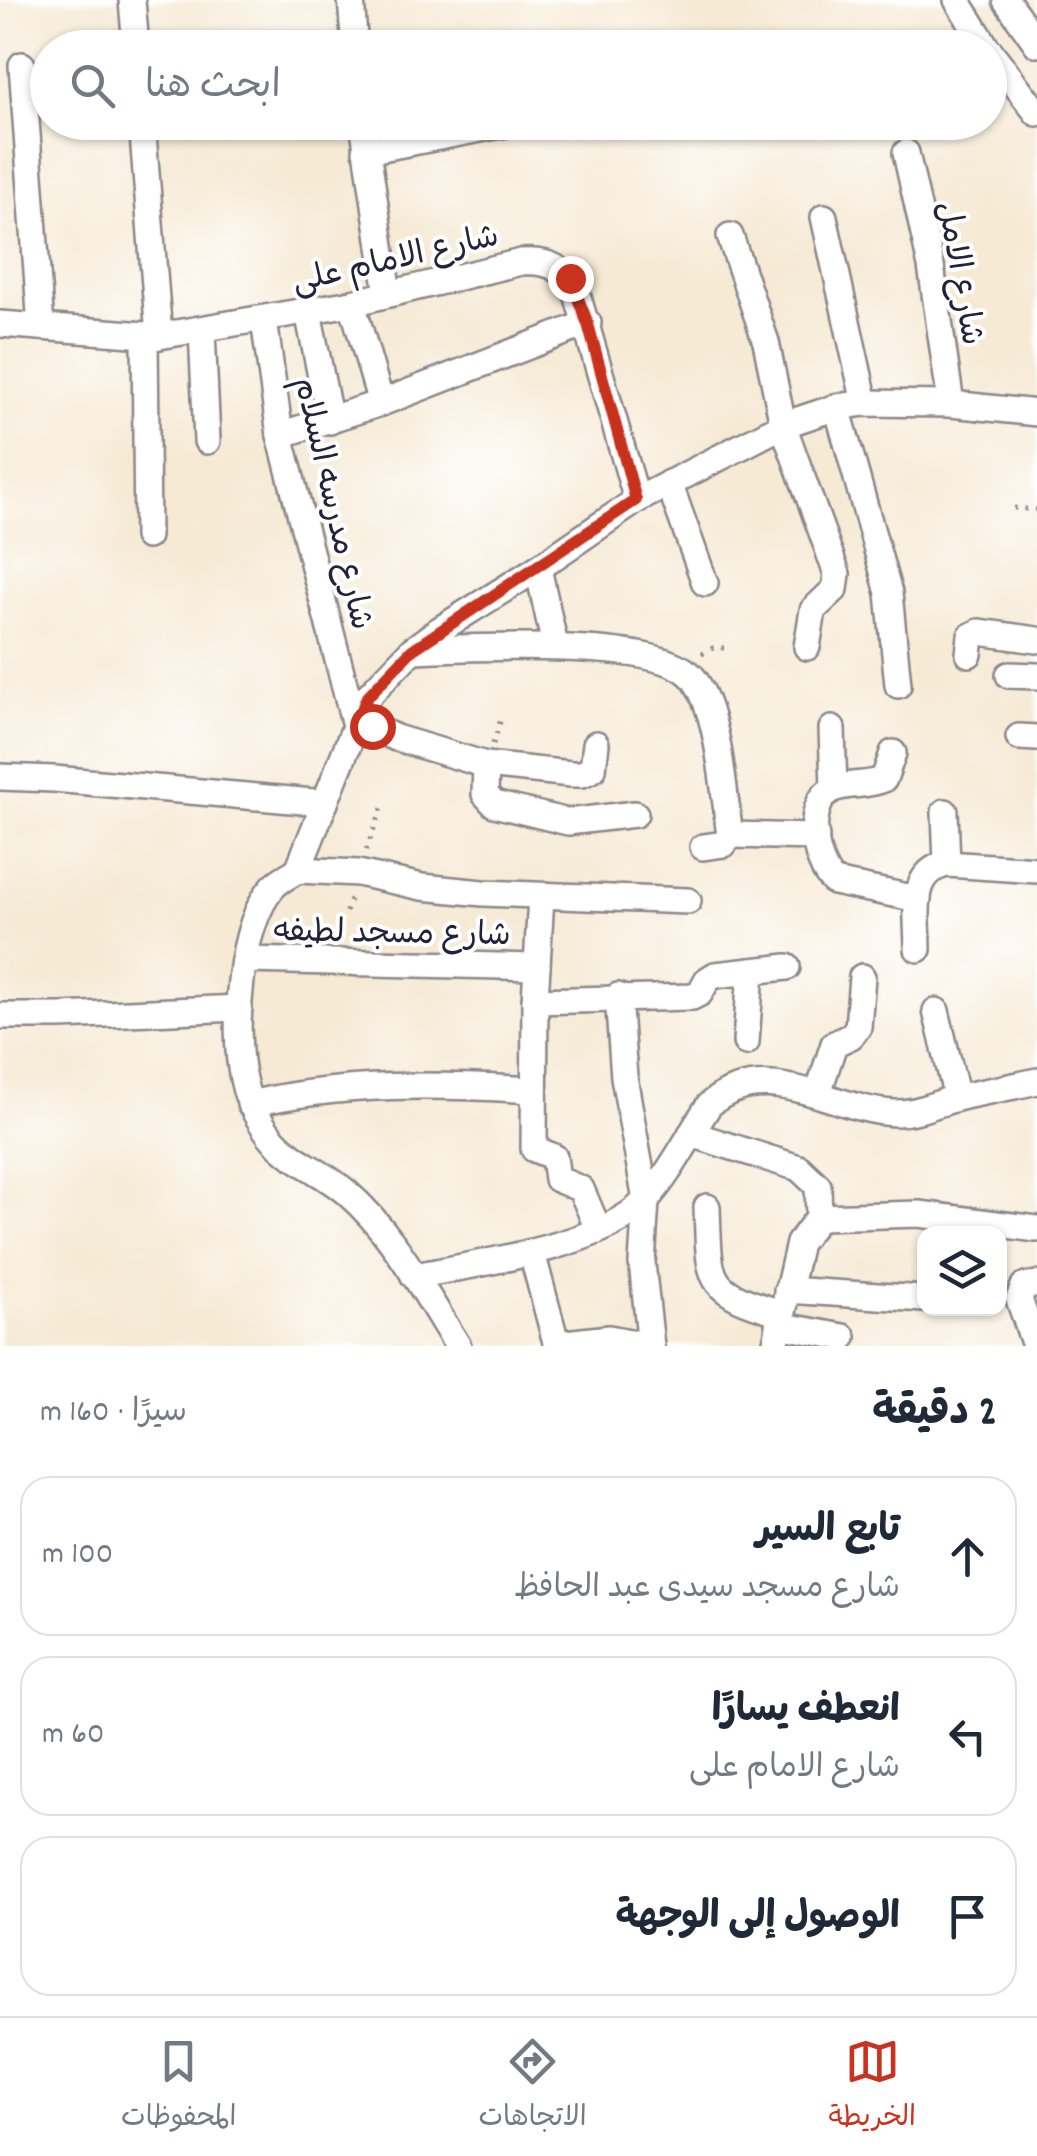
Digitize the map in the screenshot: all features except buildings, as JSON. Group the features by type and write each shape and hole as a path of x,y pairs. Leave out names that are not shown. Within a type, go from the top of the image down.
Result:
{"street":[{"path":"132,0 134,30"},
{"path":"351,0 354,30"},
{"path":"957,0 976,30"},
{"path":"1006,0 1037,44"},
{"path":"22,65 41,327"},
{"path":"1007,74 1037,114"},
{"path":"143,140 152,336 147,536"},
{"path":"365,140 388,294"},
{"path":"366,151 423,140"},
{"name":"شارع الامل","path":"906,153 931,266 950,404"},
{"path":"824,217 865,403"},
{"path":"730,236 766,342 783,425 838,580 835,589 813,610 808,647"},
{"name":"شارع الامام على","path":"0,324 152,336 308,312 539,261 563,270 570,278 588,324 636,500"},
{"path":"352,303 380,403"},
{"path":"308,312 330,421"},
{"name":"شارع مدرسه السلام","path":"264,320 280,434 355,726"},
{"path":"280,434 330,421 588,324"},
{"path":"202,330 207,441"},
{"path":"458,1346 414,1276 361,1206 329,1179 282,1151 250,1104 239,1052 239,1008 255,920 275,885 298,870 367,697 412,650 636,500 783,425 865,403 950,404 1037,412"},
{"path":"837,408 893,612 898,685"},
{"path":"669,483 706,583"},
{"path":"824,538 871,531"},
{"path":"538,568 555,646"},
{"path":"969,654 969,640 974,633 1037,640"},
{"path":"412,650 555,646 669,663 692,675 706,702 714,733 730,835 724,844 703,847"},
{"path":"1009,675 1037,676"},
{"path":"355,726 372,726 396,738 486,765 582,774 593,769 596,744"},
{"path":"832,729 834,788"},
{"path":"893,753 884,778 834,788 819,805 816,838 822,866 834,882 918,900"},
{"path":"486,765 484,794 494,804 568,822 635,814"},
{"path":"0,777 325,803"},
{"path":"944,812 947,864"},
{"path":"730,835 816,838"},
{"path":"918,949 918,900 928,871 947,864 1037,870"},
{"path":"298,870 358,872 451,890 688,900"},
{"path":"541,896 535,1001 534,1149 554,1157 556,1179 581,1188 598,1229"},
{"name":"شارع مسجد لطيفه","path":"246,960 536,967"},
{"path":"535,1001 692,997 703,990 710,977 787,967"},
{"path":"746,1042 751,972"},
{"path":"818,1093 834,1044 858,1027 862,977"},
{"path":"532,1253 556,1345 609,1338 651,1346 642,1263 646,1200 624,1077 618,996"},
{"path":"0,1016 239,1008"},
{"path":"936,1011 957,1098"},
{"path":"414,1276 532,1253 630,1214 646,1200 709,1105 737,1088 783,1085 864,1109 894,1113 913,1112 1037,1081"},
{"path":"250,1104 313,1092 448,1084 534,1090"},
{"path":"690,1134 798,1168 818,1186 818,1217 799,1243 780,1319"},
{"path":"707,1207 709,1262 716,1282 738,1300 780,1319 843,1337"},
{"path":"818,1217 919,1214 1004,1228 1037,1229"},
{"path":"1035,1346 1019,1299 1024,1286 1037,1284"},
{"path":"780,1319 917,1300"}],"path":[{"path":"1014,508 1037,510"}],"route":[{"path":"372,726 355,726 367,697 412,650 636,500 588,324 570,278"}]}
